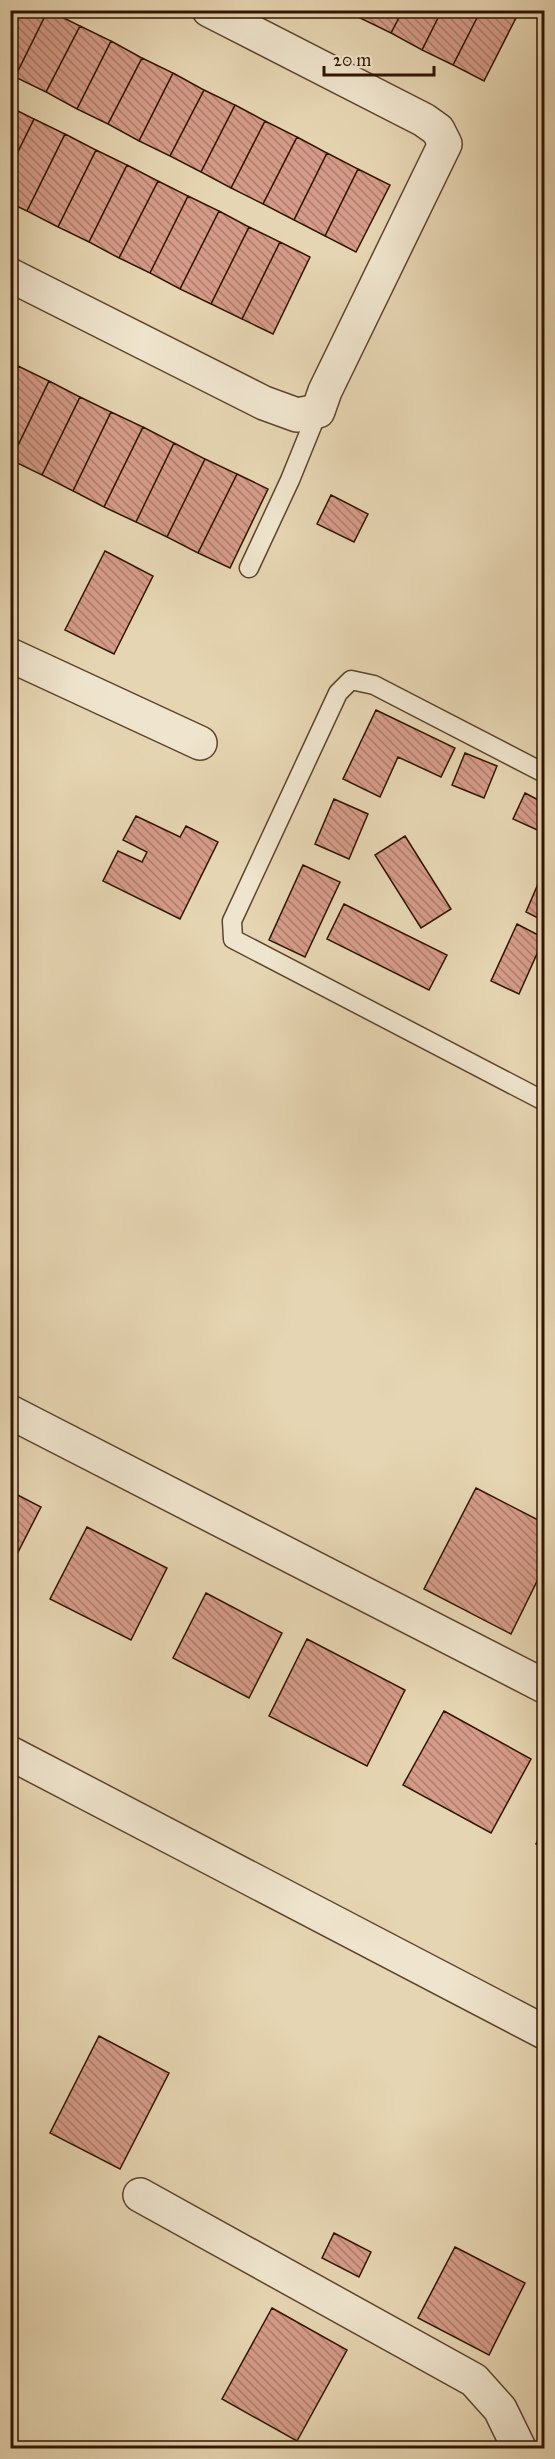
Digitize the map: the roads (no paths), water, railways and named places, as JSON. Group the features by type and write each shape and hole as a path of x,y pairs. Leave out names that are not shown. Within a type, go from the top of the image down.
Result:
{"street":[{"path":"10,275 264,403 297,415 318,411 325,391 445,144 438,130 424,120 209,10"},
{"path":"10,655 200,743"},
{"path":"10,1412 544,1686"},
{"path":"10,1753 544,2032"},
{"path":"140,2195 474,2380 500,2409 519,2448"}],"lane":[{"path":"249,568 290,480 318,411"},
{"path":"544,772 374,685 351,680 338,693 232,921 233,939 544,1101"}]}
